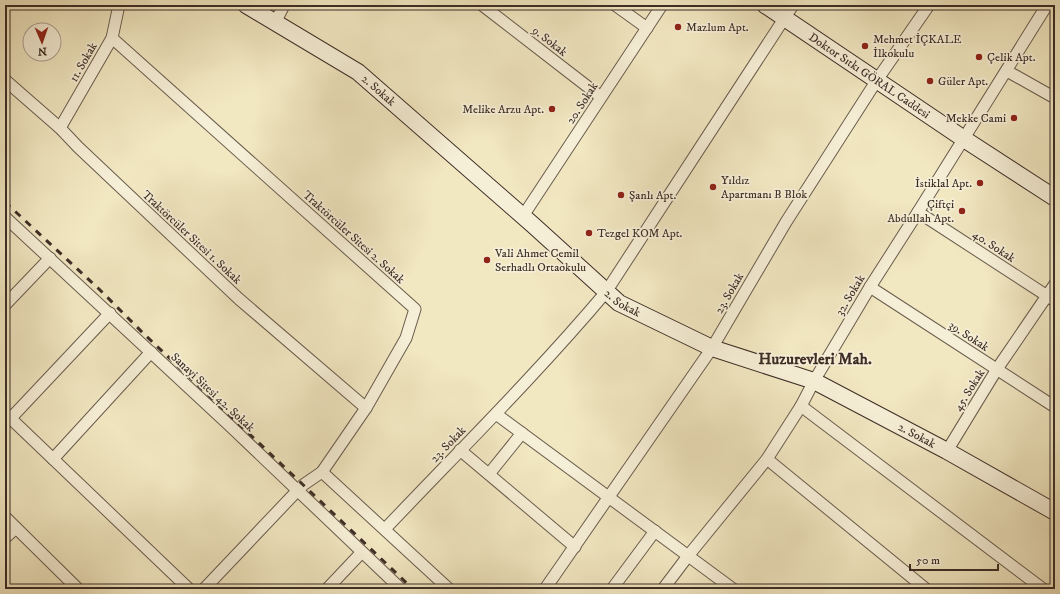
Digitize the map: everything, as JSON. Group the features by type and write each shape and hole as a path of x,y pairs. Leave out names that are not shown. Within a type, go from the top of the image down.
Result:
{"street":[{"name":"11. Sokak","path":"60,128 112,38 119,5"},
{"name":"2. Sokak","path":"246,5 358,72 523,216 619,303 712,348 814,381 947,451 1055,512"},
{"path":"275,23 284,5"},
{"name":"9. Sokak","path":"482,5 601,97"},
{"path":"615,5 647,28"},
{"name":"20. Sokak","path":"523,216 662,5"},
{"name":"Doktor Sıtkı GÖRAL Caddesi","path":"766,5 964,140 1055,198"},
{"name":"23. Sokak","path":"385,529 572,333 606,292 793,5"},
{"name":"23. Sokak","path":"545,589 712,348 786,222 877,80 929,5"},
{"name":"32. Sokak","path":"663,589 767,459 802,406 814,381 870,287 1007,71 1042,7"},
{"name":"Traktörcüler Sitesi 2. Sokak","path":"112,38 416,309 406,338 366,408 322,472 303,485 204,589"},
{"path":"1007,71 1055,98"},
{"name":"Traktörcüler Sitesi 1. Sokak","path":"5,80 60,128 84,153 239,299 366,408"},
{"name":"40. Sokak","path":"918,212 1051,299"},
{"name":"Sanayi Sitesi 42. Sokak","path":"5,217 110,313 400,589"},
{"path":"5,305 50,258"},
{"name":"45. Sokak","path":"947,451 997,369 1051,299 1055,284"},
{"name":"39. Sokak","path":"870,287 1055,407"},
{"path":"110,313 8,415 189,589"},
{"path":"53,459 151,352"},
{"path":"802,406 1043,589"},
{"path":"496,414 733,589"},
{"path":"489,474 522,433"},
{"path":"460,450 575,546"},
{"path":"767,459 926,589"},
{"path":"322,472 449,589"},
{"path":"5,517 74,588"},
{"path":"5,538 16,528"},
{"path":"612,589 655,531"},
{"path":"327,589 362,552"}],"railway":[{"path":"5,202 99,289 144,334 413,589"}],"place":[{"name":"Mazlum Apt.","path":"678,27"},
{"name":"Mehmet İÇKALE İlkokulu","path":"865,46"},
{"name":"Çelik Apt.","path":"979,57"},
{"name":"Güler Apt.","path":"930,81"},
{"name":"Melike Arzu Apt.","path":"552,109"},
{"name":"Mekke Cami","path":"1014,118"},
{"name":"İstiklal Apt.","path":"980,183"},
{"name":"Yıldız Apartmanı B Blok","path":"713,187"},
{"name":"Şanlı Apt.","path":"621,195"},
{"name":"Çiftçi Abdullah Apt.","path":"962,211"},
{"name":"Tezgel KOM Apt.","path":"589,233"},
{"name":"Vali Ahmet Cemil Serhadlı Ortaokulu","path":"487,260"}],"district":[{"name":"Huzurevleri Mah.","path":"815,358"}]}
